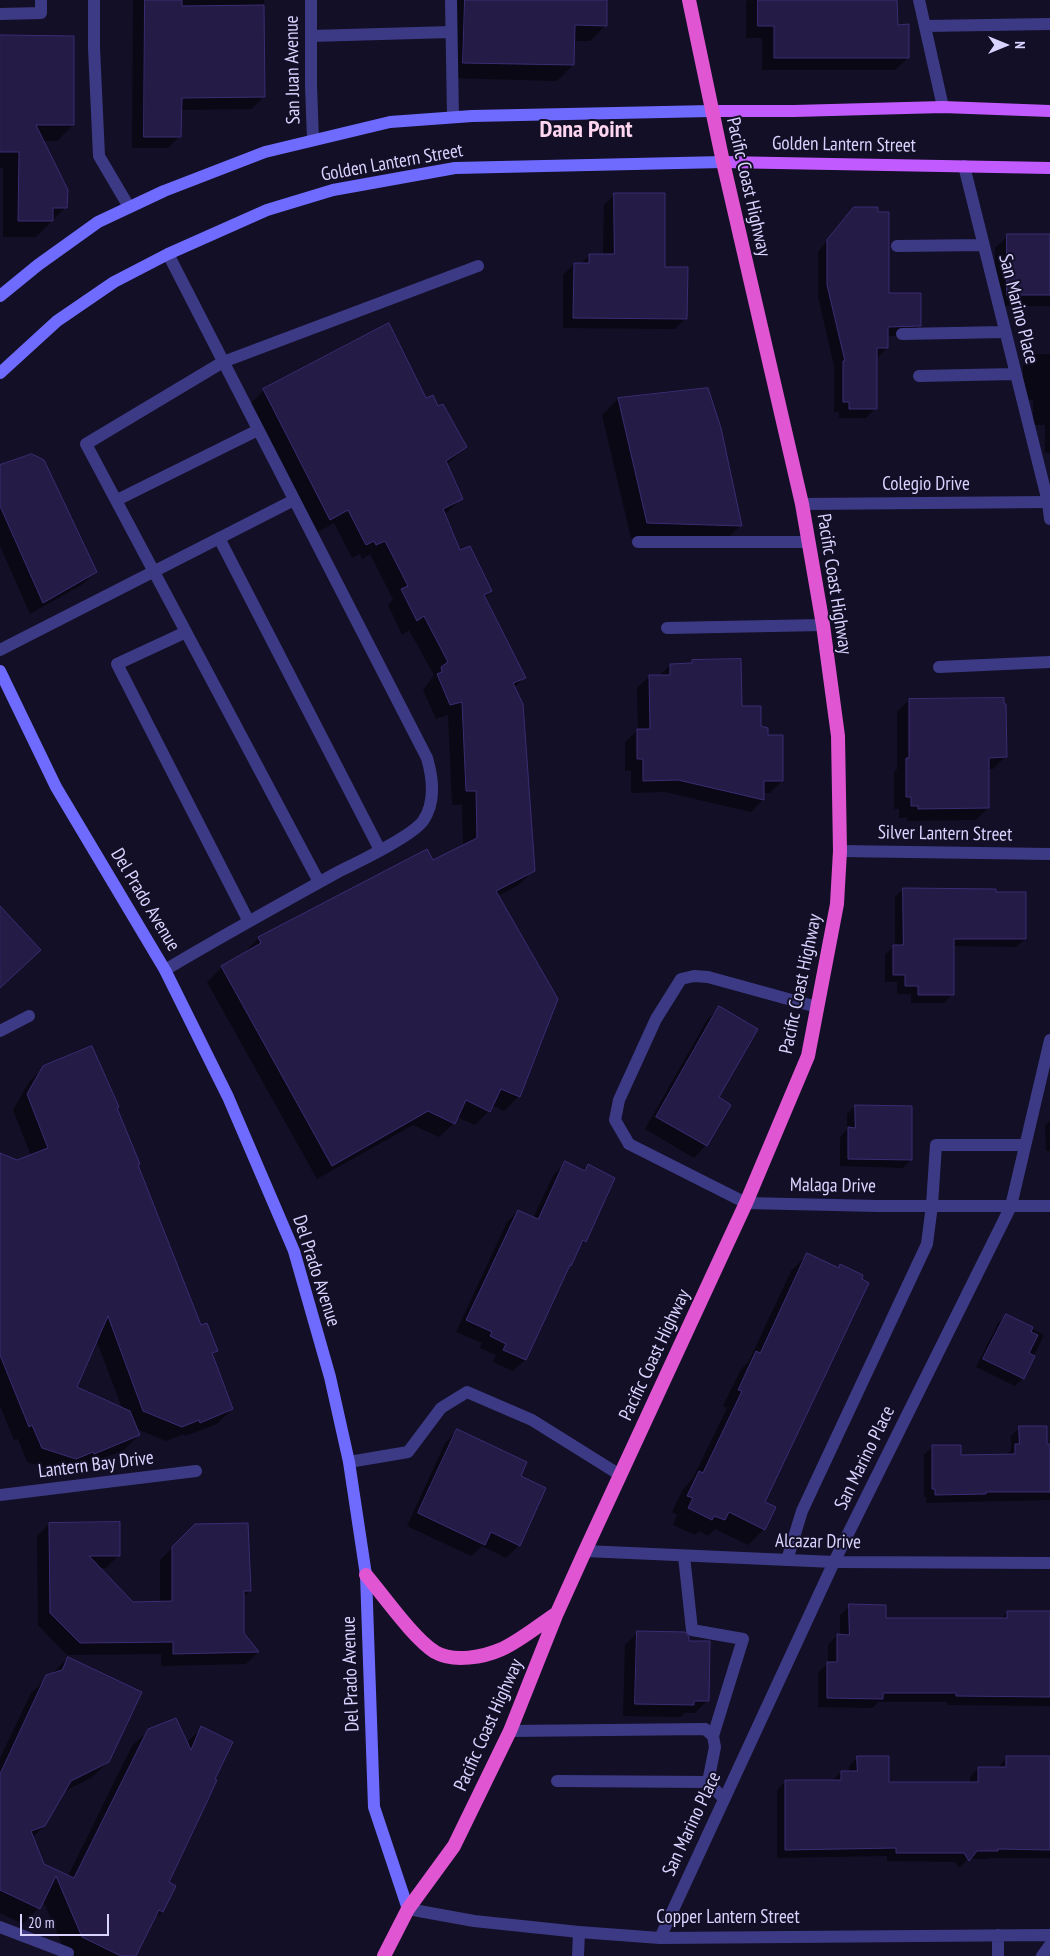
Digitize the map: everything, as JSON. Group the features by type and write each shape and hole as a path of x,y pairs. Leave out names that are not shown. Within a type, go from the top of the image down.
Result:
{"highway":[{"name":"Pacific Coast Highway","path":"384,1956 408,1909 454,1846 510,1730 585,1551 746,1202 808,1056 837,904 840,851 838,736 823,625 802,504 711,111 689,0"},
{"path":"366,1575 422,1642 437,1653 455,1658 480,1656 503,1649 557,1614"}],"main road":[{"name":"Golden Lantern Street","path":"0,296 38,265 98,222 164,191 265,152 390,122 453,117 943,107 1050,111"},
{"name":"Golden Lantern Street","path":"0,373 57,321 114,282 168,254 276,207 332,190 455,168 723,162 1050,168"},
{"name":"Del Prado Avenue","path":"0,671 56,787 165,970 228,1098 294,1251 330,1377 349,1462 366,1575 374,1807 408,1909"}],"street":[{"path":"0,14 41,13 41,0"},
{"path":"94,0 94,48 99,156 129,207"},
{"name":"San Juan Avenue","path":"311,0 313,140"},
{"path":"451,0 453,117"},
{"path":"919,0 943,107"},
{"path":"925,26 1050,24"},
{"path":"311,36 451,32"},
{"name":"San Marino Place","path":"964,166 1014,374 1049,502 1050,519"},
{"path":"897,246 983,245"},
{"path":"165,970 248,920 380,850 423,822 432,802 433,779 427,758 168,254"},
{"path":"319,882 86,444 223,362 478,266"},
{"path":"902,334 1005,332"},
{"path":"919,376 1014,374"},
{"path":"117,500 258,430"},
{"path":"0,650 294,500"},
{"name":"Colegio Drive","path":"802,504 1049,502"},
{"path":"219,538 380,850"},
{"path":"638,542 809,542"},
{"path":"667,628 823,625"},
{"path":"186,632 117,664 248,920"},
{"path":"939,668 1050,662"},
{"name":"Silver Lantern Street","path":"840,851 1050,854"},
{"name":"Malaga Drive","path":"817,1007 708,977 694,976 681,979 656,1020 619,1100 615,1120 629,1144 746,1202 878,1206 1050,1206"},
{"path":"0,1031 29,1016"},
{"name":"San Marino Place","path":"660,1938 834,1562 1011,1206 1050,1040"},
{"path":"787,1560 802,1511 927,1244 936,1145 1025,1145"},
{"path":"349,1462 408,1452 441,1408 467,1392 532,1420 620,1475"},
{"name":"Lantern Bay Drive","path":"0,1496 196,1472"},
{"name":"Alcazar Drive","path":"585,1551 834,1562 1050,1563"},
{"path":"684,1556 692,1630 743,1639 713,1736 715,1747 708,1782"},
{"path":"510,1730 705,1729 713,1736"},
{"path":"557,1781 708,1782 724,1799"},
{"name":"Copper Lantern Street","path":"408,1909 474,1921 660,1938 1050,1935"},
{"path":"0,1927 68,1953"},
{"path":"578,1956 579,1932"},
{"path":"998,1935 998,1956"},
{"path":"1042,1956 1050,1945"}],"building":[{"path":"145,0 182,0 182,6 264,5 265,97 182,98 181,137 144,137"},
{"path":"465,0 607,0 607,26 575,25 574,65 463,63"},
{"path":"758,0 897,0 898,25 909,24 909,58 774,58 774,26 758,26"},
{"path":"0,35 74,36 74,125 36,125 68,190 67,208 53,208 53,221 18,221 19,152 0,152"},
{"path":"614,193 665,193 665,267 688,267 687,319 573,318 574,263 589,263 589,254 614,254"},
{"path":"854,207 878,207 878,212 889,212 889,293 921,293 921,326 888,327 888,348 877,348 877,409 849,409 849,402 843,402 843,361 845,361 827,285 827,240"},
{"path":"1007,234 1050,234 1050,295 1007,295"},
{"path":"389,323 426,398 433,395 438,406 443,404 467,447 446,461 463,499 443,509 460,550 470,546 492,591 484,595 526,678 513,683 523,704 535,871 496,891 558,999 520,1097 501,1089 490,1112 466,1100 455,1124 428,1111 332,1166 221,966 261,943 258,937 427,849 433,860 477,838 476,791 466,791 462,702 450,705 437,674 442,672 441,667 448,662 424,616 417,621 401,589 408,586 385,541 376,545 374,541 366,545 348,510 330,520 263,389"},
{"path":"708,388 721,428 742,526 647,523 618,398"},
{"path":"32,454 44,460 97,572 43,603 0,506 0,465"},
{"path":"741,659 742,706 761,706 761,726 768,728 768,735 783,735 783,781 764,781 764,800 678,780 643,781 643,759 637,759 637,729 650,729 649,675 670,675 670,664 692,663 692,660"},
{"path":"1004,698 1004,704 1006,704 1007,757 989,758 989,808 918,809 918,806 911,806 911,797 906,797 906,758 909,758 909,699"},
{"path":"903,888 996,889 996,892 1026,892 1026,939 954,939 954,995 918,995 918,986 905,986 905,975 893,975 893,945 903,945"},
{"path":"0,906 41,950 0,988"},
{"path":"719,1006 758,1029 719,1097 731,1105 707,1146 656,1117"},
{"path":"92,1046 119,1107 117,1108 140,1164 138,1165 201,1325 207,1323 218,1351 212,1353 233,1409 200,1423 199,1420 182,1427 143,1411 108,1316 77,1387 130,1411 140,1435 94,1454 93,1452 76,1459 42,1448 32,1425 29,1427 0,1355 0,1153 17,1160 48,1148 27,1094 43,1066"},
{"path":"855,1105 912,1106 912,1160 848,1159 848,1127 855,1128"},
{"path":"565,1161 585,1171 588,1164 615,1178 586,1242 583,1240 570,1265 526,1360 503,1350 506,1344 490,1336 492,1332 466,1320 518,1210 538,1219"},
{"path":"807,1253 839,1268 840,1264 863,1275 862,1279 869,1283 765,1502 776,1507 765,1530 729,1512 725,1520 714,1516 712,1520 688,1508 693,1498 687,1496 699,1471 703,1473 742,1391 738,1390 756,1351 760,1353"},
{"path":"1006,1314 1033,1327 1031,1332 1038,1335 1029,1353 1035,1356 1024,1379 983,1359"},
{"path":"1019,1426 1047,1426 1047,1444 1050,1444 1050,1492 986,1492 986,1494 935,1495 935,1489 932,1489 932,1445 961,1445 961,1455 1015,1454 1015,1444 1019,1444"},
{"path":"457,1429 527,1462 521,1476 546,1488 520,1546 491,1532 485,1545 418,1513"},
{"path":"120,1522 120,1556 89,1556 133,1602 172,1601 172,1547 195,1524 248,1523 251,1591 244,1591 244,1633 259,1652 173,1654 173,1642 80,1643 50,1613 49,1523"},
{"path":"849,1604 886,1605 886,1618 1007,1618 1007,1611 1050,1611 1050,1697 956,1696 956,1693 883,1693 883,1699 827,1698 827,1662 837,1662 837,1634 849,1635"},
{"path":"637,1631 685,1632 689,1637 689,1641 710,1641 709,1701 694,1701 694,1705 635,1704"},
{"path":"68,1657 142,1692 109,1762 71,1781 45,1826 31,1831 44,1864 74,1878 148,1729 176,1718 191,1750 201,1726 233,1742 169,1882 176,1886 163,1912 159,1910 136,1956 121,1956 82,1937 56,1876 40,1909 0,1890 0,1774 46,1675 62,1670"},
{"path":"857,1756 889,1756 889,1782 978,1782 978,1767 1006,1767 1006,1756 1050,1756 1050,1850 998,1849 998,1851 977,1851 969,1861 964,1853 896,1853 896,1848 785,1850 785,1780 841,1780 841,1771 857,1771"}],"district":[{"name":"Dana Point","path":"586,130"}]}
